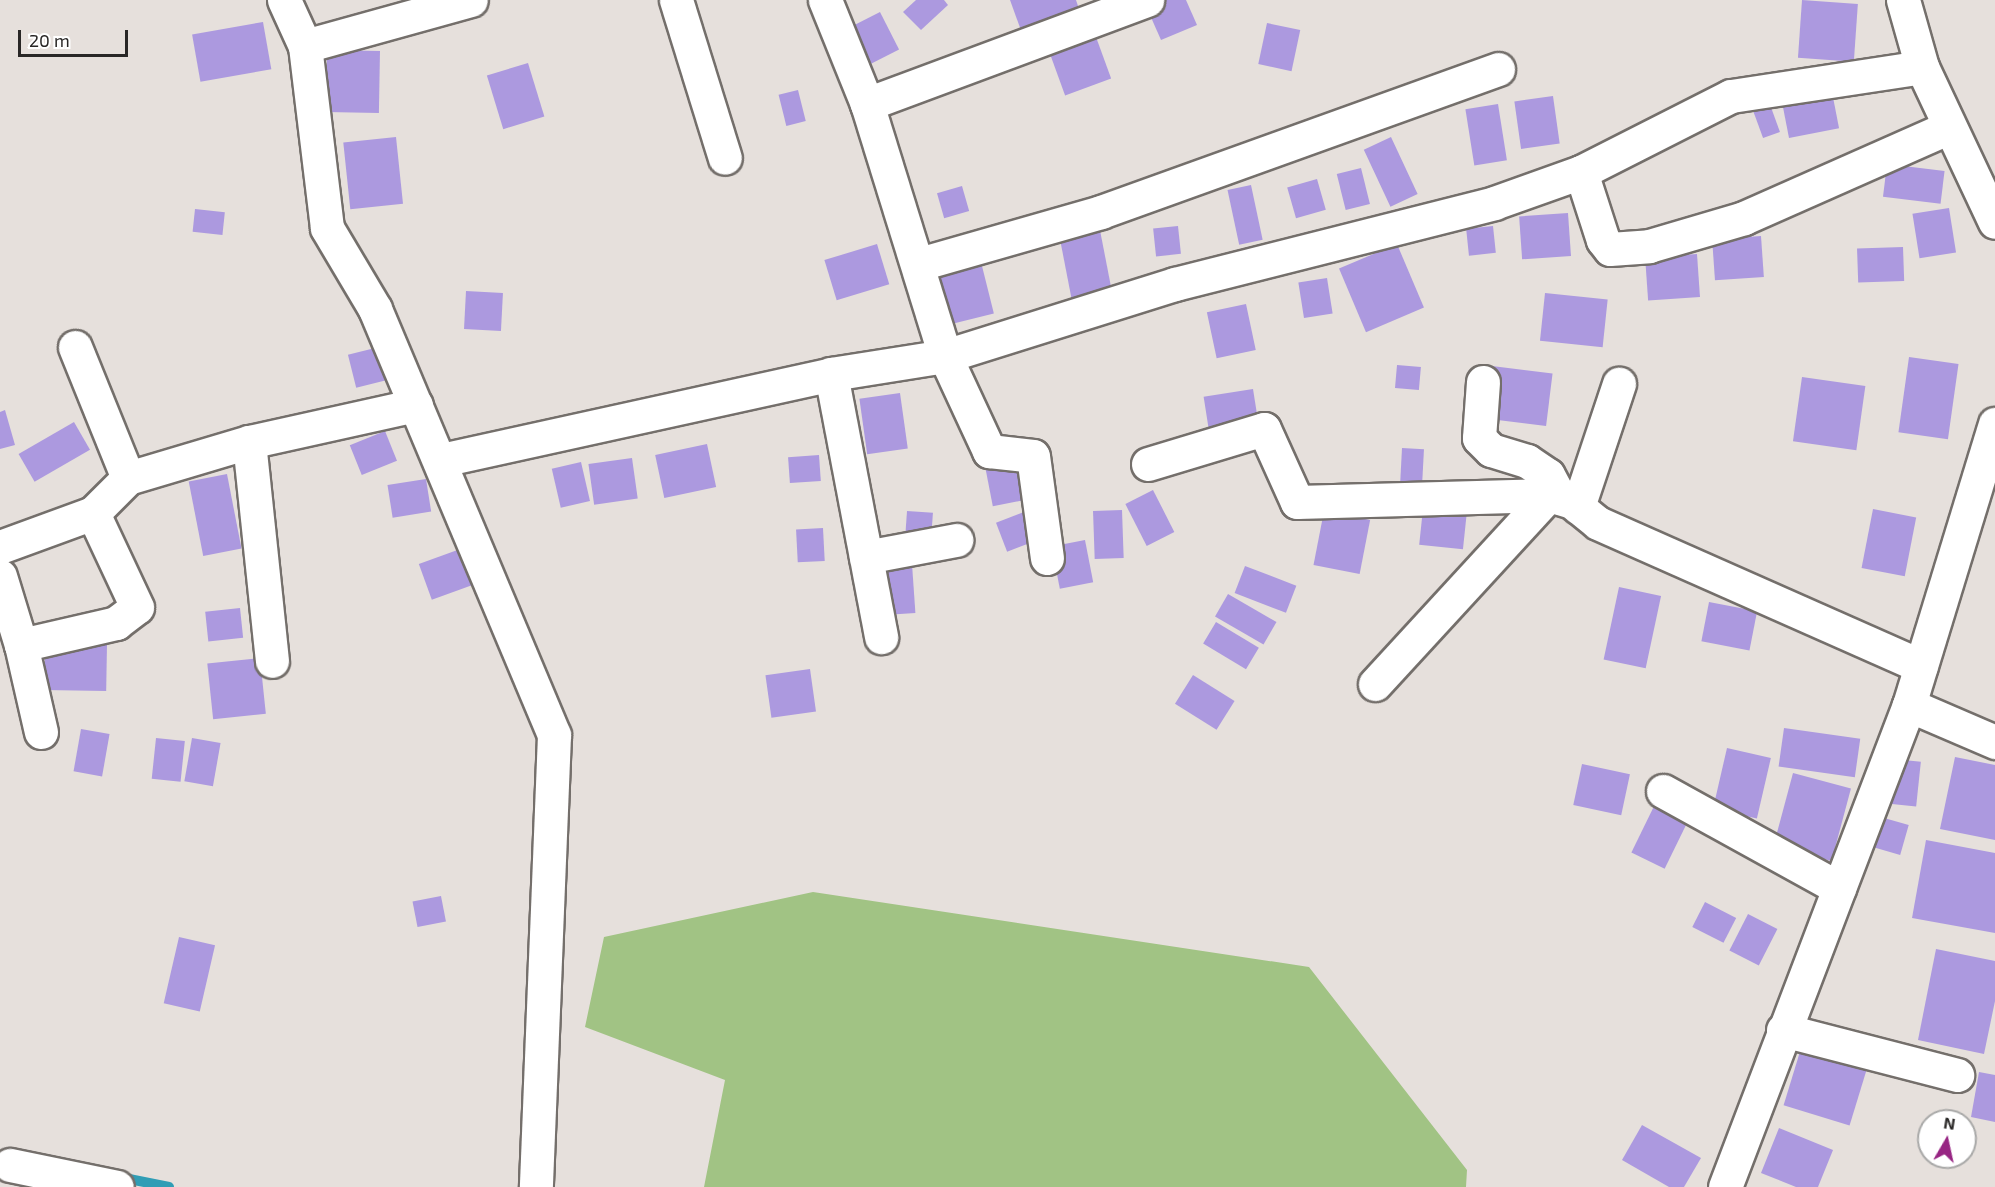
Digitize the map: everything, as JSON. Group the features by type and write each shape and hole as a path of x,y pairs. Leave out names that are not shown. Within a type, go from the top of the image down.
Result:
{"street":[{"path":"284,0 305,46 327,228 375,309 441,460 554,735 536,1187"},
{"path":"305,46 471,0"},
{"path":"676,0 725,158"},
{"path":"825,0 867,104 919,264 945,356 989,451 1033,456 1047,558"},
{"path":"867,104 1092,8 1147,0"},
{"path":"1903,0 1922,67 1995,222"},
{"path":"441,460 831,374 945,356 1174,284 1494,203 1581,172 1731,96 1922,67"},
{"path":"919,264 1101,212 1498,69"},
{"path":"1581,172 1603,240 1610,249 1649,246 1744,218 1949,127"},
{"path":"75,347 128,478"},
{"path":"831,374 880,637"},
{"path":"1483,382 1479,438 1491,450 1527,461 1548,475 1562,500 1598,523 1921,666"},
{"path":"1375,684 1562,500 1619,384"},
{"path":"0,547 93,513 128,478 249,442 416,405"},
{"path":"1725,1187 1783,1030 1909,705 1995,424"},
{"path":"1149,464 1264,429 1297,502 1562,500"},
{"path":"249,442 272,661"},
{"path":"21,645 117,622 137,607 93,513"},
{"path":"866,557 956,540"},
{"path":"0,576 21,645 40,732"},
{"path":"1909,705 1995,742"},
{"path":"1663,791 1839,888"},
{"path":"1783,1030 1957,1075"},
{"path":"10,1165 117,1187"}],"green space":[{"path":"813,892 1309,967 1467,1170 1466,1187 704,1187 725,1080 585,1027 604,937"}],"building":[{"path":"916,0 944,0 948,5 921,30 903,12"},
{"path":"1010,0 1076,0 1081,15 1023,36"},
{"path":"1161,0 1186,0 1197,25 1161,40 1146,6"},
{"path":"1802,0 1858,4 1854,62 1798,58"},
{"path":"880,12 899,49 866,66 847,29"},
{"path":"263,22 271,69 200,82 192,35"},
{"path":"1267,23 1300,30 1292,71 1258,64"},
{"path":"1092,26 1111,79 1065,95 1046,43"},
{"path":"327,50 380,51 379,113 326,112"},
{"path":"528,63 544,117 503,129 487,76"},
{"path":"798,90 806,121 786,126 779,95"},
{"path":"1832,92 1839,128 1789,138 1782,102"},
{"path":"1553,96 1560,144 1521,149 1514,101"},
{"path":"1768,99 1780,132 1763,138 1751,105"},
{"path":"1498,104 1507,160 1474,165 1465,109"},
{"path":"396,137 403,204 350,209 343,143"},
{"path":"1391,137 1418,194 1390,207 1364,150"},
{"path":"1887,164 1945,171 1941,204 1883,197"},
{"path":"1361,168 1370,204 1346,210 1337,174"},
{"path":"1317,179 1326,210 1296,218 1287,188"},
{"path":"1251,185 1263,240 1239,245 1228,190"},
{"path":"962,186 969,211 944,218 937,193"},
{"path":"1949,208 1956,252 1919,258 1912,214"},
{"path":"195,209 225,212 222,235 193,232"},
{"path":"1568,213 1571,256 1522,259 1519,216"},
{"path":"1099,225 1113,296 1072,304 1059,233"},
{"path":"1178,226 1181,254 1156,256 1153,229"},
{"path":"1493,226 1496,253 1469,256 1466,229"},
{"path":"1761,236 1764,277 1715,280 1712,239"},
{"path":"877,244 889,284 837,300 824,260"},
{"path":"1397,244 1424,308 1366,332 1339,269"},
{"path":"1903,247 1904,281 1858,283 1857,249"},
{"path":"1697,254 1700,297 1648,301 1645,258"},
{"path":"982,266 994,314 941,327 930,279"},
{"path":"1327,278 1333,314 1304,318 1298,283"},
{"path":"466,291 503,293 501,331 464,329"},
{"path":"1545,293 1608,300 1603,347 1540,341"},
{"path":"1246,304 1256,350 1217,358 1207,312"},
{"path":"379,347 387,380 356,388 348,355"},
{"path":"1909,357 1959,364 1948,439 1898,432"},
{"path":"1397,365 1421,367 1419,390 1395,388"},
{"path":"1492,366 1553,373 1546,426 1486,419"},
{"path":"1802,377 1865,386 1856,450 1793,441"},
{"path":"1253,389 1258,421 1209,428 1204,397"},
{"path":"900,393 908,448 867,454 859,399"},
{"path":"5,410 15,445 0,449 0,412"},
{"path":"74,422 90,450 35,482 19,454"},
{"path":"385,431 397,461 362,475 350,445"},
{"path":"707,444 716,487 664,498 655,455"},
{"path":"1402,448 1424,449 1422,490 1400,489"},
{"path":"819,455 821,481 790,483 788,457"},
{"path":"632,458 638,499 594,505 588,464"},
{"path":"581,462 590,501 561,508 552,469"},
{"path":"1016,463 1023,500 993,506 986,469"},
{"path":"227,474 242,549 203,556 189,481"},
{"path":"426,479 431,512 393,518 387,485"},
{"path":"1153,490 1174,532 1147,546 1125,504"},
{"path":"1424,499 1468,504 1463,549 1419,545"},
{"path":"1873,509 1916,517 1905,576 1862,568"},
{"path":"1122,510 1124,558 1095,559 1093,511"},
{"path":"907,511 933,513 931,538 905,536"},
{"path":"1324,511 1370,520 1360,574 1314,565"},
{"path":"1024,512 1035,541 1007,552 996,523"},
{"path":"823,528 825,561 798,562 796,529"},
{"path":"1085,540 1093,582 1060,589 1052,546"},
{"path":"463,548 476,584 432,600 419,564"},
{"path":"912,564 915,613 884,615 881,566"},
{"path":"1245,566 1296,586 1286,613 1235,593"},
{"path":"1619,587 1661,596 1646,668 1604,659"},
{"path":"1228,594 1276,622 1263,645 1215,617"},
{"path":"1709,602 1757,611 1749,651 1701,641"},
{"path":"240,608 243,638 208,641 205,612"},
{"path":"1216,622 1259,648 1246,669 1203,643"},
{"path":"45,644 107,645 106,691 44,690"},
{"path":"260,658 266,714 213,719 207,664"},
{"path":"810,669 816,712 771,718 765,675"},
{"path":"1193,675 1235,701 1217,730 1175,704"},
{"path":"1784,728 1860,739 1855,777 1779,767"},
{"path":"81,729 110,734 102,776 74,771"},
{"path":"156,738 185,741 181,782 152,779"},
{"path":"192,738 221,743 213,786 184,781"},
{"path":"1727,748 1771,758 1757,819 1713,808"},
{"path":"1955,757 1995,765 1995,840 1940,829"},
{"path":"1894,759 1921,762 1916,807 1889,804"},
{"path":"1582,764 1630,774 1621,815 1573,805"},
{"path":"1793,773 1851,789 1832,861 1774,845"},
{"path":"1659,796 1692,812 1665,869 1631,853"},
{"path":"1877,816 1909,825 1900,855 1868,846"},
{"path":"1926,840 1995,853 1995,933 1912,918"},
{"path":"441,896 446,922 417,927 413,902"},
{"path":"1705,902 1736,918 1723,943 1692,927"},
{"path":"1748,914 1777,929 1759,966 1729,951"},
{"path":"179,937 215,945 200,1012 164,1003"},
{"path":"1936,949 1995,961 1995,1001 1984,1054 1918,1040"},
{"path":"1802,1045 1868,1065 1850,1125 1784,1105"},
{"path":"1979,1072 1995,1075 1995,1122 1977,1118 1977,1109 1972,1109"},
{"path":"1642,1125 1701,1158 1684,1187 1669,1187 1622,1160"},
{"path":"1779,1128 1833,1150 1818,1187 1796,1187 1761,1173"}],"waterway":[{"path":"119,1177 169,1187"}]}
